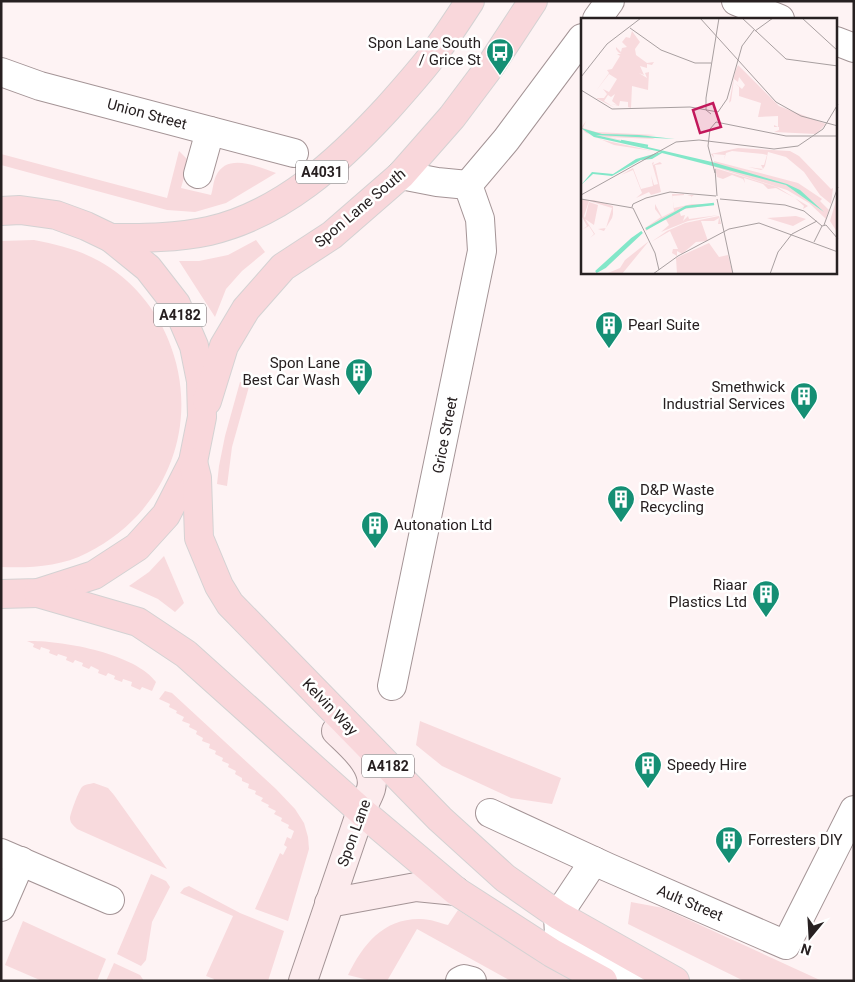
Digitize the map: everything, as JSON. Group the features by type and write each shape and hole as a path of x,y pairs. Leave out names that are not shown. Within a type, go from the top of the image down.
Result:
{"main road":[{"name":"A4031","path":"111,238 158,238 209,231 264,210 299,190 336,160 393,102 436,51 470,1"},
{"name":"Spon Lane South","path":"202,417 224,346 246,309 283,267 332,235 401,175 452,117 533,1"},
{"name":"A4182","path":"1,212 20,210 56,215 86,226 111,238 148,268 176,304 194,346 201,381 202,417 193,462 166,515 137,547 94,575 38,593 1,594"},
{"name":"Kelvin Way","path":"193,462 197,478 198,538 219,586 230,604 440,819 505,878 558,915 675,981"},
{"name":"A4182","path":"38,593 138,622 186,654 361,811 456,891 552,953 603,981"}],"street":[{"path":"598,18 610,1"},
{"path":"736,1 778,18"},
{"path":"401,175 437,182 468,185 506,140 581,39"},
{"path":"838,42 854,48"},
{"name":"Union Street","path":"1,72 40,86 294,153"},
{"path":"198,174 210,131"},
{"name":"Grice Street","path":"392,686 482,251 480,219 468,185"},
{"name":"Spon Lane","path":"230,604 253,642 358,753 370,771 372,788 361,811 303,981"},
{"name":"Ault Street","path":"490,813 594,861 786,944 854,810"},
{"path":"1,907 11,857 110,900"},
{"path":"594,861 558,915 558,936 638,981"},
{"path":"329,903 416,887 456,891"},
{"path":"460,981 464,979 472,981"}],"shaded area":[{"path":"179,151 187,159 181,188 211,195 216,176 227,165 243,163 276,173 226,203 195,212 167,210 1,165 1,154 167,198"},
{"path":"34,240 75,250 99,261 121,275 148,304 163,327 178,371 181,402 179,433 171,462 157,490 138,514 115,536 77,558 56,564 34,567 1,567 1,241"},
{"path":"256,240 265,252 242,271 226,289 215,317 179,261 199,261 228,255"},
{"path":"240,382 250,383 232,447 227,486 217,484 219,466"},
{"path":"164,556 184,603 175,612 158,599 129,586 149,572"},
{"path":"27,641 77,646 115,656 132,663 146,672 156,682 152,691 142,687 140,690 131,686 132,682 123,679 122,682 114,679 115,676 108,673 106,676 98,673 99,670 91,666 89,669 82,666 83,663 75,660 73,663 66,660 67,657 49,653 50,650 41,647 40,650 33,647 34,644"},
{"path":"165,691 172,693 276,789 295,809 304,823 309,849 288,921 255,909 280,853 283,855 287,847 284,845 287,837 291,839 294,831 288,828 289,825 281,821 282,818 274,814 276,811 261,801 263,798 255,794 256,791 248,788 249,784 242,781 242,778 235,774 236,771 228,767 229,764 222,761 223,758 215,754 216,751 209,748 210,744 202,741 203,738 196,734 197,731 189,727 190,724 182,721 184,717 169,707 170,704 159,699"},
{"path":"420,721 561,778 552,804 511,798 442,766 416,745"},
{"path":"94,783 108,788 114,795 167,869 77,829 72,824 70,816 82,787"},
{"path":"151,874 166,881 170,887 152,922 146,960 141,966 117,954"},
{"path":"189,886 240,913 284,931 268,981 213,981 214,979 206,976 233,916 180,893"},
{"path":"631,902 663,908 822,981 744,981 628,924"},
{"path":"458,910 573,981 511,981 417,929 387,981 372,981 348,975 368,943 386,928 396,923 421,919 448,925"},
{"path":"23,921 106,959 97,981 42,981 5,965"},
{"path":"114,963 140,975 144,981 106,981"}],"place":[{"name":"Spon Lane South / Grice St","path":"500,76"},
{"name":"Pearl Suite","path":"609,349"},
{"name":"Spon Lane Best Car Wash","path":"359,396"},
{"name":"Smethwick Industrial Services","path":"804,420"},
{"name":"D&P Waste Recycling","path":"621,523"},
{"name":"Autonation Ltd","path":"375,549"},
{"name":"Riaar Plastics Ltd","path":"766,618"},
{"name":"Speedy Hire","path":"648,789"},
{"name":"Forresters DIY","path":"729,864"}]}
